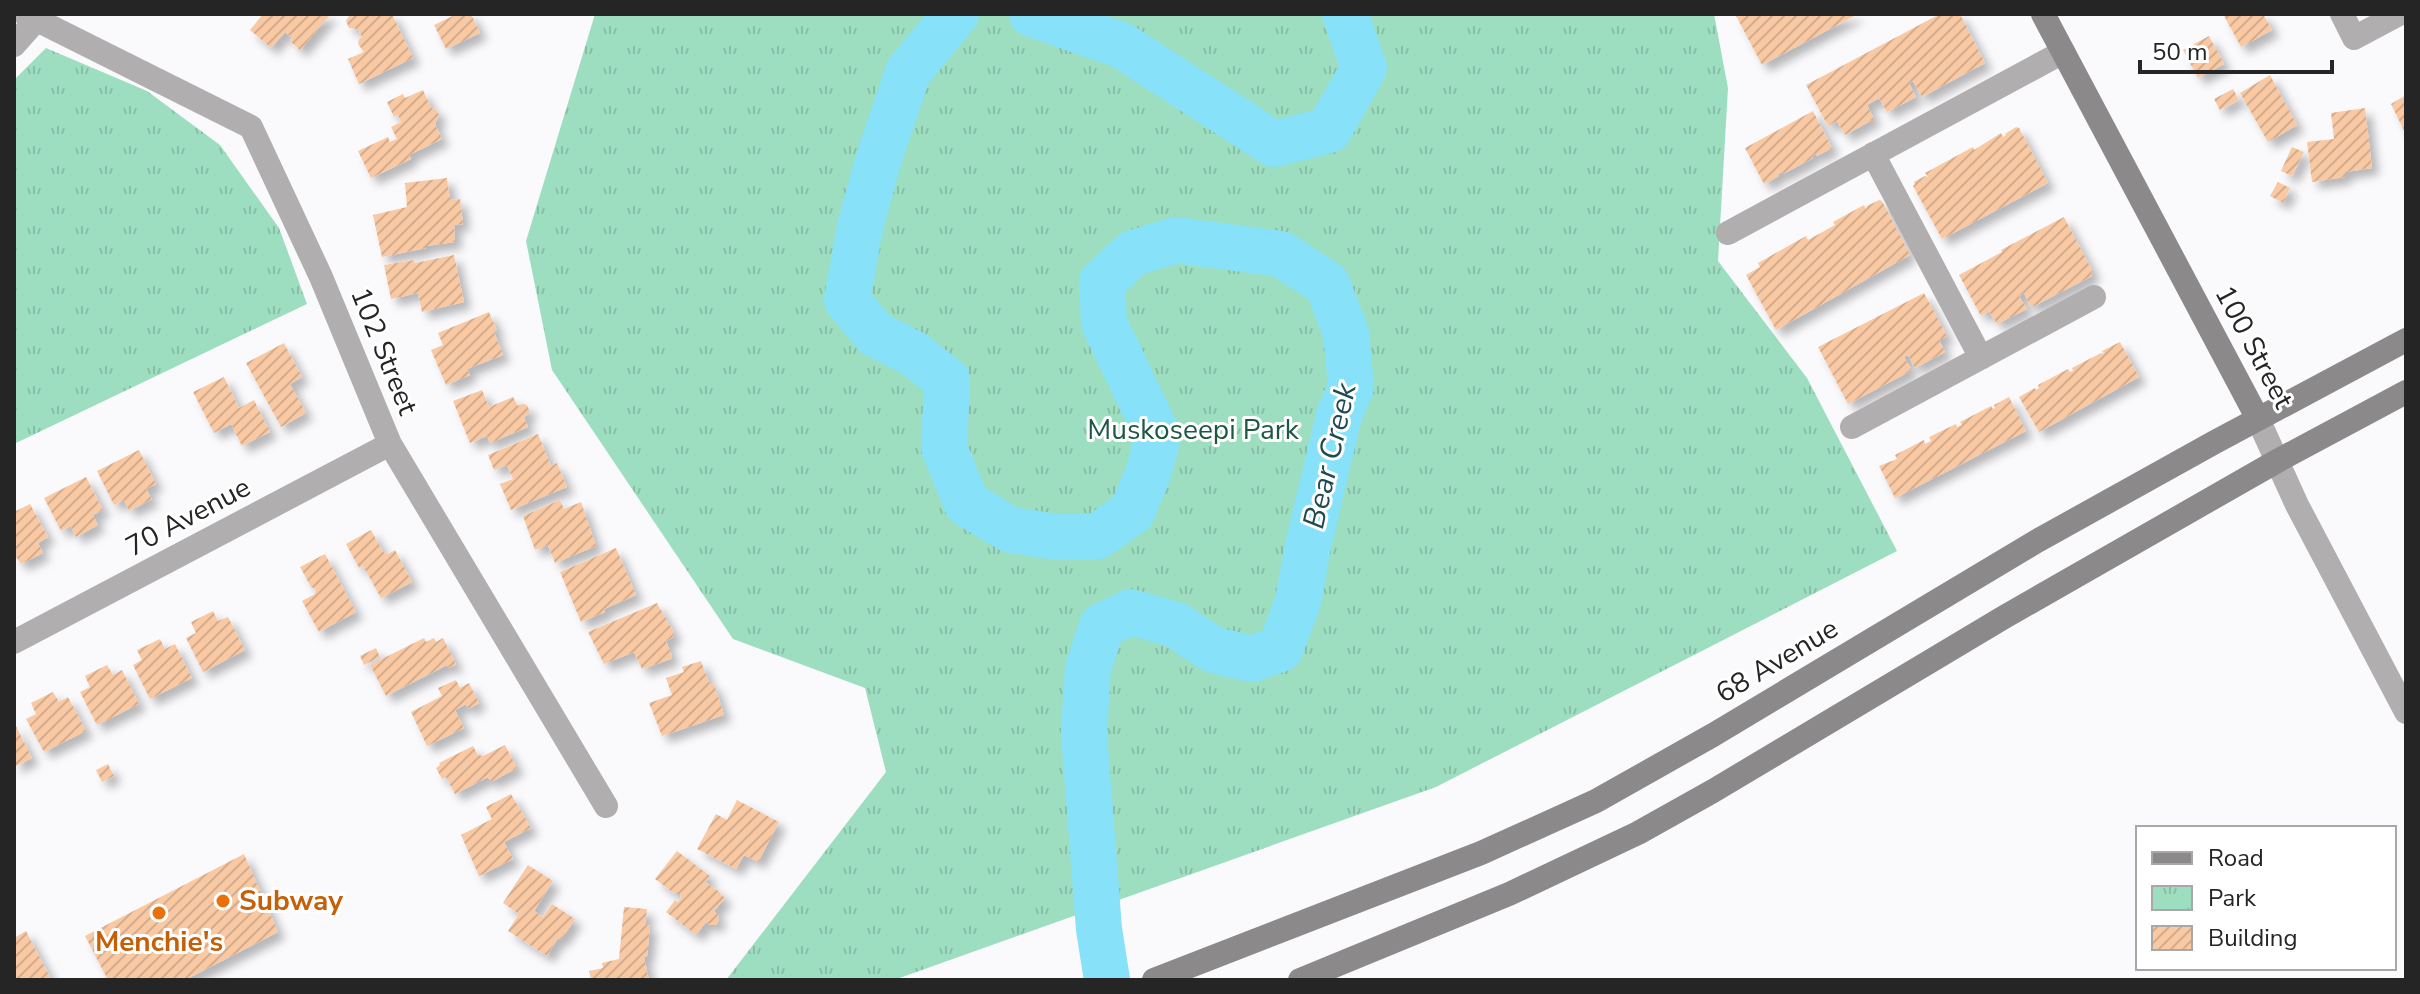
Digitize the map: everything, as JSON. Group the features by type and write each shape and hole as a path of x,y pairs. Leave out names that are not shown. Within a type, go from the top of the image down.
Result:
{"main road":[{"name":"100 Street","path":"2043,14 2258,419"},
{"name":"68 Avenue","path":"1154,980 1481,853 1596,801 1713,735 2017,553 2406,340"},
{"path":"1305,978 1509,894 1638,833 2006,616 2279,460 2406,392"}],"street":[{"path":"2342,14 2354,38 2399,14"},
{"path":"14,45 31,17"},
{"name":"102 Street","path":"31,17 251,127 321,277 390,444 606,806"},
{"path":"1728,233 2063,52"},
{"path":"1873,154 1981,358"},
{"path":"1852,427 2094,297"},
{"name":"100 Street","path":"2258,419 2297,505 2406,712"},
{"name":"70 Avenue","path":"14,642 390,444"}],"green space":[{"name":"Muskoseepi Park","path":"595,14 1714,14 1728,88 1718,261 1807,378 1897,551 1436,787 894,980 726,980 886,772 865,688 733,639 552,370 526,241"},
{"path":"46,48 147,91 220,145 279,228 307,304 14,444 14,80"}],"building":[{"path":"263,14 331,14 300,50 285,32 271,48 250,30"},
{"path":"352,14 392,14 413,58 359,84 348,59 364,52 358,44 362,37 358,29 349,28 346,21"},
{"path":"457,14 471,14 480,33 446,49 434,25"},
{"path":"1735,14 1775,16 1858,14 1762,65"},
{"path":"1940,14 1960,14 1985,63 1922,97 1913,81 1909,83 1916,97 1887,112 1879,98 1867,105 1874,119 1845,135 1837,121 1828,126 1806,85"},
{"path":"2223,14 2263,14 2272,30 2241,47"},
{"path":"2209,36 2224,64 2198,78 2183,50"},
{"path":"2270,75 2297,125 2268,142 2240,93"},
{"path":"2233,89 2239,100 2220,110 2214,99"},
{"path":"423,90 431,108 436,109 439,115 435,124 442,139 409,155 411,159 371,178 358,151 388,137 390,142 397,139 391,127 401,122 398,115 394,117 387,102 403,94 405,98"},
{"path":"2406,95 2406,135 2391,104"},
{"path":"2365,108 2372,168 2345,172 2345,177 2312,182 2307,142 2334,139 2331,113"},
{"path":"1813,111 1832,148 1817,156 1811,155 1813,158 1764,184 1745,148"},
{"path":"2016,127 2048,183 1942,239 1913,186 1914,182 1928,177 1925,173 1973,147 1974,150 2001,133 2003,137"},
{"path":"2292,147 2304,152 2292,176 2281,171"},
{"path":"447,178 450,200 460,199 463,224 454,225 455,242 382,257 373,215 407,207 405,183"},
{"path":"2278,182 2290,188 2283,203 2270,196"},
{"path":"1879,200 1910,255 1776,330 1746,275 1760,267 1758,263 1806,236 1808,240 1835,225 1833,222 1864,205 1866,209"},
{"path":"2064,217 2093,272 2092,276 2034,306 2030,306 2024,293 2019,296 2027,309 1997,324 1989,311 1981,316 1959,275"},
{"path":"454,255 464,302 422,312 418,293 391,299 384,265 414,260 415,263"},
{"path":"1924,293 1947,336 1939,340 1945,352 1915,368 1908,355 1904,357 1911,369 1909,372 1848,404 1818,347"},
{"path":"489,312 503,355 467,369 470,375 446,385 431,350 443,345 438,333"},
{"path":"2120,342 2139,377 2039,432 2019,397 2068,369 2073,371 2072,368 2104,354 2102,351"},
{"path":"284,343 302,377 290,384 306,413 281,427 246,363"},
{"path":"224,377 239,408 254,400 270,432 242,446 231,424 214,433 193,392"},
{"path":"482,390 489,407 513,397 518,406 527,405 530,412 524,417 528,427 490,443 487,436 470,443 453,401"},
{"path":"2009,397 2026,431 1895,498 1879,466 1897,459 1895,455 1924,440 1925,444 1931,441 1929,437 1956,424 1957,427 1962,425 1960,422 1991,406 1995,408 1994,405"},
{"path":"538,434 551,466 557,463 567,487 511,510 500,484 513,479 507,465 494,470 488,455"},
{"path":"139,450 156,484 146,489 152,499 129,511 124,500 114,505 97,471"},
{"path":"86,477 103,510 93,515 98,525 76,537 71,526 61,531 44,498"},
{"path":"560,500 564,509 581,502 596,546 555,563 548,545 535,550 523,516"},
{"path":"30,504 48,537 38,543 43,553 21,564 14,554 14,512"},
{"path":"371,530 383,552 388,554 395,550 412,582 381,598 346,544"},
{"path":"616,548 636,595 581,622 560,572"},
{"path":"325,554 356,612 319,632 302,601 315,594 316,589 311,587 300,567"},
{"path":"657,603 674,633 666,641 671,659 642,669 634,652 604,664 588,632"},
{"path":"213,611 218,621 228,617 245,650 203,672 186,638 196,633 191,622"},
{"path":"424,638 426,642 434,638 436,642 443,638 456,664 449,668 447,665 386,696 370,665"},
{"path":"160,639 165,649 175,644 192,678 150,699 133,665 142,660 137,650"},
{"path":"376,648 380,657 364,665 360,656"},
{"path":"701,661 710,685 714,684 724,715 662,736 649,703 672,695 666,678 684,672 682,667"},
{"path":"107,665 113,675 122,670 139,704 97,725 80,692 90,687 85,676"},
{"path":"456,680 460,688 469,683 479,703 468,709 466,704 455,710 464,728 427,746 411,712 442,696 438,688"},
{"path":"53,692 59,702 68,697 86,731 44,752 26,719 36,714 31,703"},
{"path":"14,722 32,758 14,767"},
{"path":"505,745 517,768 491,782 488,777 455,794 446,777 442,779 436,768 439,763 473,746 478,755 483,756"},
{"path":"108,764 114,776 102,782 96,770"},
{"path":"511,794 531,828 504,842 513,859 479,876 461,835 492,819 486,807"},
{"path":"737,800 779,822 758,862 744,855 736,869 697,849 716,814 727,820"},
{"path":"677,851 710,876 705,882 725,898 714,911 719,920 716,925 706,922 696,935 666,912 675,900 678,902 680,894 675,894 655,879"},
{"path":"244,854 278,932 185,980 108,980 85,936"},
{"path":"528,865 553,881 534,911 543,917 552,904 575,919 547,956 508,931 519,914 503,903"},
{"path":"624,907 647,909 645,925 650,926 647,956 644,957 649,980 591,980 589,971 603,968 602,963 619,959"},
{"path":"26,931 50,977 44,980 14,980 14,938"}],"waterway":[{"name":"Bear Creek","path":"956,14 908,72 860,227 847,300 875,334 914,354 947,380 944,448 967,504 1011,530 1057,537 1098,536 1132,512 1148,474 1158,436 1104,323 1102,282 1133,253 1176,240 1281,254 1327,284 1346,333 1351,387 1339,415 1298,602 1280,649 1252,659 1214,650 1176,625 1131,612 1102,626 1088,668 1084,734 1099,929 1107,980"},
{"name":"Bear Creek","path":"1032,14 1121,45 1274,144 1329,130 1364,68 1345,14"}],"place":[{"name":"Subway","path":"223,901"},
{"name":"Menchie's","path":"159,913"}]}
